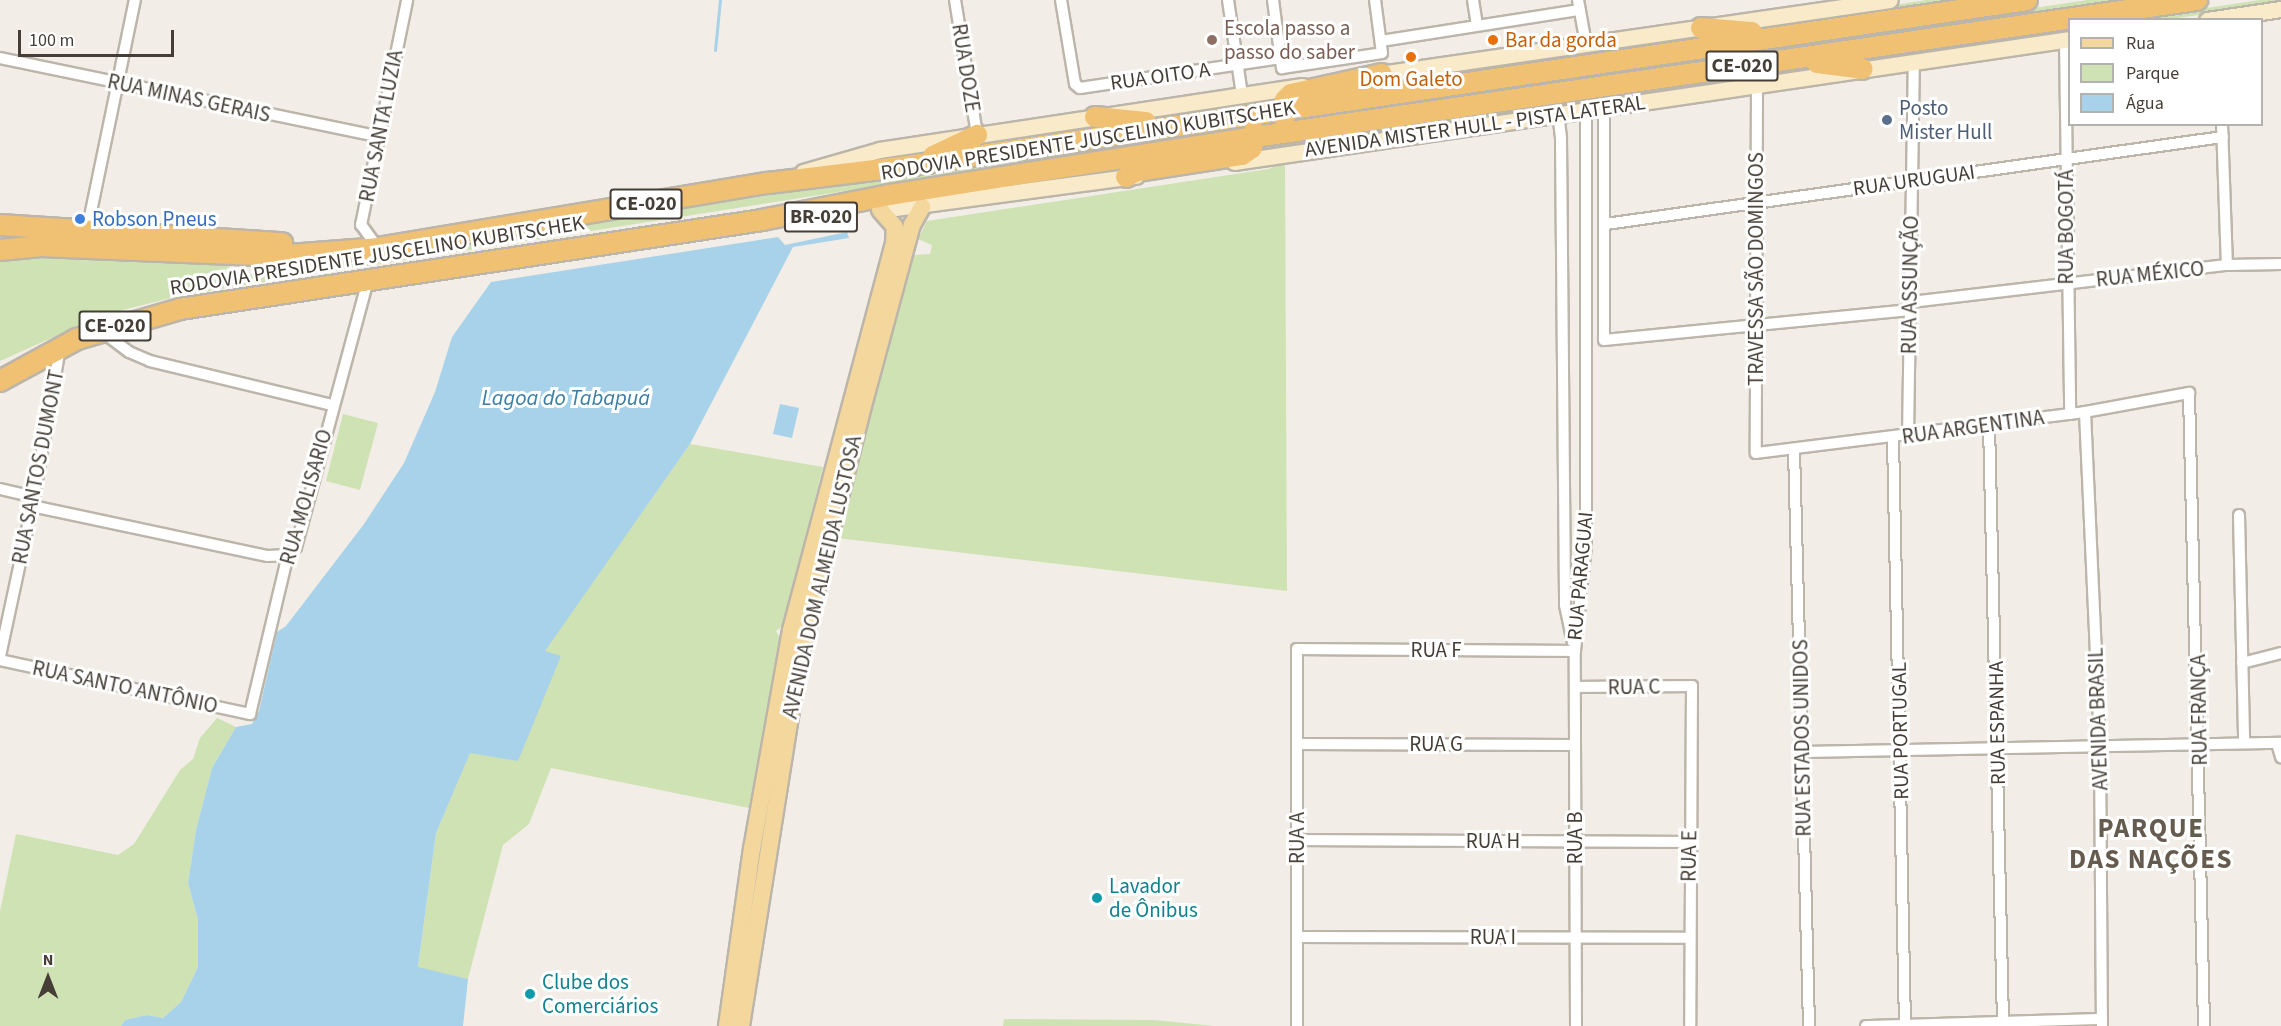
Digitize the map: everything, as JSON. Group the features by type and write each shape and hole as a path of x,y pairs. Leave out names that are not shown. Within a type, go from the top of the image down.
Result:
{"highway":[{"name":"RODOVIA PRESIDENTE JUSCELINO KUBITSCHEK","path":"0,250 41,246 275,255 378,248 768,183 914,165 2027,0"},
{"name":"RODOVIA PRESIDENTE JUSCELINO KUBITSCHEK","path":"2075,18 2197,0"},
{"name":"RODOVIA PRESIDENTE JUSCELINO KUBITSCHEK","path":"0,381 100,330 180,309 762,220 889,195 1286,133 2068,19"},
{"path":"1701,28 1788,35"},
{"path":"1782,61 1863,69"},
{"path":"1286,133 1282,109 1291,94 1382,74"},
{"path":"1126,177 1137,171 1242,155 1252,148 1255,138 1251,114"},
{"path":"1095,117 1172,125"},
{"path":"914,165 977,135"},
{"name":"BR-020","path":"762,220 789,221 880,210"},
{"path":"0,225 378,248"},
{"path":"0,368 42,352 57,350"}],"main road":[{"path":"768,183 869,152 1890,0"},
{"path":"2222,18 2281,9"},
{"name":"AVENIDA MISTER HULL - PISTA LATERAL","path":"880,210 922,207 2067,39"},
{"name":"AVENIDA DOM ALMEIDA LUSTOSA","path":"727,1026 749,913 791,630 900,246 922,207"},
{"path":"880,210 895,227 900,246"},
{"name":"AVENIDA DOM ALMEIDA LUSTOSA","path":"741,1026 749,913"}],"street":[{"path":"87,231 135,0"},
{"name":"RUA SANTA LUZIA","path":"378,248 361,225 407,0"},
{"name":"RUA DOZE","path":"956,0 977,135"},
{"name":"RUA OITO A","path":"1060,0 1075,84 1083,87 1281,58"},
{"path":"1228,0 1242,95"},
{"path":"1272,0 1282,68 1383,53 1375,0"},
{"path":"1473,0 1477,26"},
{"path":"1381,41 1477,26 1579,5 1586,44"},
{"name":"RUA BOGOTÁ","path":"2067,39 2066,283 2070,414"},
{"name":"RUA MINAS GERAIS","path":"0,58 378,136"},
{"name":"RUA ASSUNÇÃO","path":"1908,436 1914,62"},
{"name":"TRAVESSA SÃO DOMINGOS","path":"1756,453 1757,85"},
{"path":"1604,107 1606,224"},
{"name":"RUA PARAGUAI","path":"1575,651 1586,545 1586,110"},
{"name":"RUA PARAGUAI","path":"1558,113 1562,139 1565,605 1575,651"},
{"path":"2222,126 2227,265"},
{"name":"RUA URUGUAI","path":"1606,224 2223,137"},
{"name":"RUA MÉXICO","path":"1606,224 1604,340 1755,326 2066,283 2227,265 2281,264"},
{"name":"RUA MOLISARIO","path":"250,714 288,555 296,547 332,405 368,281"},
{"path":"100,330 129,352 150,361 332,405"},
{"name":"RUA SANTOS DUMONT","path":"0,658 33,502 57,350"},
{"name":"RUA ARGENTINA","path":"1756,453 1893,438 2085,412 2189,393"},
{"name":"RUA FRANÇA","path":"2189,393 2200,744 2204,1026"},
{"name":"AVENIDA BRASIL","path":"2085,412 2100,746 2102,1022"},
{"name":"RUA ESPANHA","path":"1989,424 2003,1022"},
{"name":"RUA PORTUGAL","path":"1893,438 1905,1025"},
{"name":"RUA ESTADOS UNIDOS","path":"1794,449 1809,1026"},
{"path":"0,489 33,502 278,558 288,555"},
{"path":"2239,515 2244,743"},
{"name":"RUA F","path":"1297,649 1575,651"},
{"name":"RUA A","path":"1297,649 1297,1026"},
{"name":"RUA B","path":"1575,651 1576,1026"},
{"path":"2242,663 2281,653"},
{"name":"RUA SANTO ANTÔNIO","path":"0,658 250,714"},
{"name":"RUA C","path":"1575,687 1692,686"},
{"name":"RUA E","path":"1689,1026 1692,686"},
{"path":"1803,752 2279,743 2281,757"},
{"name":"RUA G","path":"1297,744 1575,745"},
{"name":"RUA H","path":"1296,840 1689,842"},
{"name":"RUA I","path":"1297,936 1688,938"},
{"path":"1866,1026 2102,1022"}],"green space":[{"path":"1926,0 1966,0 1804,24 1793,21"},
{"path":"2088,0 2142,0 1291,122 1292,116"},
{"path":"2260,0 2281,0 2281,3 2178,18 2139,18"},
{"path":"2068,28 2068,34 1926,55 1848,60"},
{"path":"1716,34 1717,37 1296,98 1368,82"},
{"path":"1820,69 1263,151 1265,146 1342,134 1771,71"},
{"path":"1278,95 1274,101 1151,119 1134,117"},
{"path":"1100,122 1118,124 963,149 968,144"},
{"path":"1243,124 1245,128 183,295 103,315 0,361 0,258 27,253 237,262 225,270 198,275 197,283"},
{"path":"1285,163 1287,591 837,538 914,255 930,254 932,245 918,239 927,221 1268,169"},
{"path":"343,414 378,423 360,490 326,481"},
{"path":"690,444 823,467 783,626 776,631 780,638 749,808 551,768 529,824 503,845 468,979 418,968 436,833 470,752 561,657 544,651"},
{"path":"217,718 236,727 212,768 196,830 188,883 198,920 198,967 181,1002 163,1018 147,1015 125,1020 121,1026 0,1026 0,911 16,834 118,855 134,844 180,770 193,759 200,738"},
{"path":"1004,1019 1154,1020 1215,1026 1003,1026"}],"water":[{"name":"Lagoa do Tabapuá","path":"847,232 849,238 793,247 690,444 545,651 561,656 518,761 470,753 436,833 418,967 468,979 463,1026 121,1026 125,1020 147,1015 163,1018 181,1002 198,967 198,920 188,883 196,830 212,768 236,727 252,724 259,711 277,632 286,626 364,524 404,463 435,392 452,337 491,282 778,237 785,245"},
{"path":"780,404 799,408 792,438 773,434"}],"waterway":[{"path":"715,50 720,0"}],"place":[{"name":"Escola passo a passo do saber","path":"1212,40"},
{"name":"Bar da gorda","path":"1493,40"},
{"name":"Dom Galeto","path":"1411,57"},
{"name":"Posto Mister Hull","path":"1887,120"},
{"name":"Robson Pneus","path":"80,219"},
{"name":"Lavador de Ônibus","path":"1097,898"},
{"name":"Clube dos Comerciários","path":"530,994"}],"district":[{"name":"PARQUE DAS NAÇÕES","path":"2151,844"}]}
